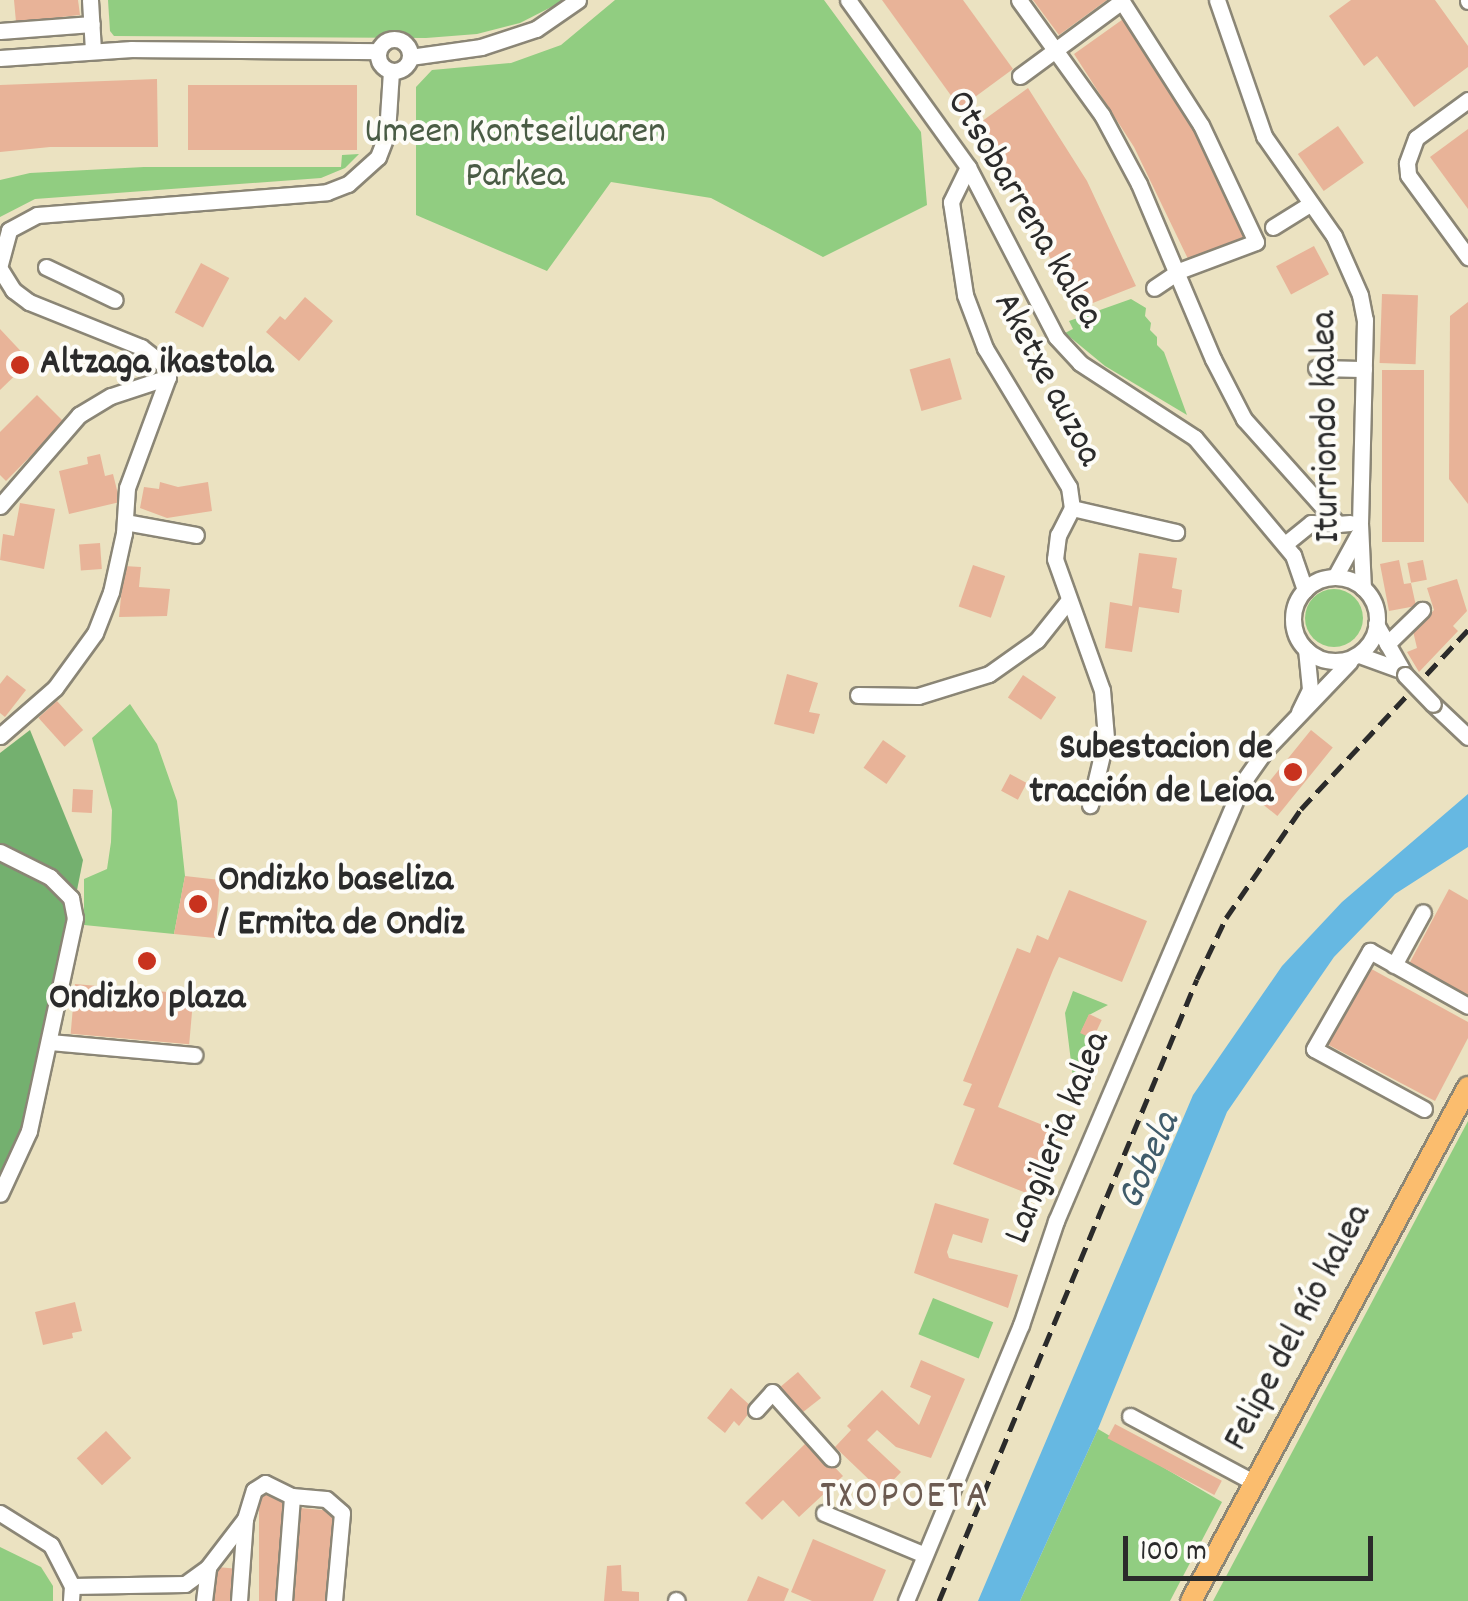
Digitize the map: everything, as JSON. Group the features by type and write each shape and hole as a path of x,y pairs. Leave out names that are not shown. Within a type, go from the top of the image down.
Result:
{"main road":[{"name":"Felipe del Río kalea","path":"1191,1601 1468,1087"}],"street":[{"path":"90,0 93,51"},
{"path":"410,57 480,47 536,30 578,0"},
{"name":"Otsobarrena kalea","path":"848,0 968,167 1049,325 1069,354 1196,438 1292,547"},
{"path":"1019,0 1102,115 1179,271 1213,359 1244,419 1349,526"},
{"path":"1020,76 1122,0 1201,125 1256,242 1179,271 1154,288"},
{"name":"Iturriondo kalea","path":"1218,0 1264,136 1352,270 1364,320 1364,369 1349,526 1364,588"},
{"path":"0,31 92,24"},
{"path":"389,39 400,40 410,57 402,70 391,71 378,62 378,51 389,39"},
{"path":"0,58 93,51 378,51"},
{"path":"0,736 55,688 95,633 111,592 125,522 127,488 168,377 164,364 141,347 29,302 13,290 0,267 9,230 37,215 327,192 348,184 378,157 387,133 391,71"},
{"path":"1468,100 1416,138 1407,163 1408,175 1468,257"},
{"name":"Aketxe auzoa","path":"968,167 951,202 965,295 985,348 1068,487 1072,508 1058,535 1055,560 1102,690 1106,738 1090,805"},
{"path":"1273,226 1310,204"},
{"path":"46,267 115,300"},
{"path":"1316,368 1364,369"},
{"path":"0,506 79,414 111,396 168,377"},
{"name":"Aketxe auzoa","path":"1072,508 1176,532"},
{"path":"125,522 196,536"},
{"path":"1304,590 1292,547 1310,523 1349,526"},
{"path":"1336,575 1349,526"},
{"path":"1402,672 1355,658 1330,662 1306,649 1294,623 1295,608 1304,590 1320,577 1336,575 1364,588 1376,611 1376,624 1402,672 1468,737"},
{"path":"858,694 918,696 989,674 1037,640 1068,601"},
{"path":"1387,644 1422,610"},
{"path":"1355,658 1376,624"},
{"name":"Langileria kalea","path":"1298,714 1310,688 1306,649"},
{"name":"Langileria kalea","path":"906,1601 1034,1292 1056,1221 1221,828 1243,782 1298,714 1355,658"},
{"path":"0,852 50,878 71,898 76,918 29,1131 0,1194"},
{"path":"1394,965 1423,912"},
{"path":"1424,1109 1314,1049 1370,951 1468,1006"},
{"path":"49,1042 194,1056"},
{"path":"756,1410 772,1392 831,1458"},
{"path":"1130,1416 1255,1483"},
{"path":"239,1601 245,1519 254,1490 264,1483 292,1496 326,1499 342,1514 334,1601"},
{"path":"284,1601 292,1496"},
{"path":"0,1513 51,1546 72,1594 166,1594 208,1567 245,1519"},
{"path":"824,1513 925,1554"},
{"path":"204,1601 208,1567"}],"green space":[{"path":"108,0 565,0 520,23 477,34 426,38 114,36 110,31"},
{"name":"Umeen Kontseiluaren Parkea","path":"615,0 824,0 921,132 927,205 823,257 711,198 611,182 547,271 416,215 416,87 432,70 511,63 561,45"},
{"path":"359,154 345,168 321,178 35,199 0,217 0,180 30,173 144,167 341,167 342,155"},
{"path":"1131,299 1146,308 1150,330 1164,352 1187,415 1105,366 1065,333 1073,329 1069,321"},
{"path":"1334,589 1355,597 1363,618 1355,639 1334,647 1313,639 1305,618 1313,597"},
{"path":"130,704 157,744 177,801 185,876 174,934 84,925 84,879 107,869 111,842 112,810 92,738"},
{"path":"30,730 83,860 29,1131 0,1194 0,753"},
{"path":"1073,991 1108,1005 1089,1015 1081,1032 1094,1038 1074,1086 1065,1013"},
{"path":"1468,1121 1468,1601 1213,1601"},
{"path":"933,1298 993,1322 979,1359 918,1334"},
{"path":"1098,1429 1222,1502 1170,1601 1020,1601"},
{"path":"0,1547 41,1567 53,1586 53,1601 0,1601"}],"water":[{"path":"1468,794 1468,847 1395,894 1334,957 1227,1112 1098,1429 1020,1601 978,1601 1193,1095 1282,966 1342,902"}],"building":[{"path":"14,0 78,0 80,15 16,22"},
{"path":"882,0 963,0 1013,69 960,108"},
{"path":"1033,0 1107,0 1059,35"},
{"path":"1351,0 1435,0 1468,46 1468,67 1414,107 1377,56 1364,66 1329,16"},
{"path":"1126,17 1204,142 1249,241 1189,261 1134,147 1074,54"},
{"path":"157,79 158,147 50,147 0,152 0,85"},
{"path":"188,85 357,85 357,150 188,150"},
{"path":"1028,88 1087,181 1136,286 1075,310 1019,193 974,127"},
{"path":"1338,126 1364,163 1324,191 1298,154"},
{"path":"1468,129 1468,209 1430,157"},
{"path":"1314,246 1329,274 1291,294 1276,266"},
{"path":"201,263 229,278 203,327 175,312"},
{"path":"1382,294 1418,295 1416,364 1380,363"},
{"path":"305,297 333,321 299,361 266,332 280,316 285,320"},
{"path":"1468,302 1468,504 1449,479 1450,316"},
{"path":"0,329 30,361 0,390"},
{"path":"950,358 962,399 921,411 910,370"},
{"path":"1382,370 1424,370 1424,542 1382,542"},
{"path":"37,395 64,422 6,481 0,475 0,432"},
{"path":"100,454 105,476 113,474 120,502 69,514 59,471 88,464 87,457"},
{"path":"160,482 178,487 208,482 212,511 167,518 140,508 144,487 159,489"},
{"path":"20,503 55,509 44,569 0,560 3,534 14,536"},
{"path":"100,543 102,569 81,570 79,544"},
{"path":"1139,553 1177,558 1172,588 1182,590 1179,613 1139,607 1132,652 1105,648 1110,602 1132,606"},
{"path":"1399,560 1404,584 1411,583 1416,606 1389,611 1380,564"},
{"path":"1423,560 1427,580 1411,583 1407,563"},
{"path":"973,565 1005,576 991,618 959,607"},
{"path":"124,566 141,567 139,587 170,589 167,616 119,617"},
{"path":"1457,579 1467,611 1453,626 1458,631 1419,672 1407,652 1417,648 1413,631 1434,610 1427,588"},
{"path":"787,674 818,683 809,712 820,714 814,734 774,724"},
{"path":"7,675 26,690 5,717 0,713 0,684"},
{"path":"1023,675 1056,697 1041,720 1008,697"},
{"path":"57,701 83,730 65,747 38,718"},
{"name":"Subestacion de tracción de Leioa","path":"1311,730 1333,748 1277,816 1256,798"},
{"path":"883,740 906,756 886,784 863,768"},
{"path":"1010,774 1027,783 1018,800 1001,791"},
{"path":"73,789 93,790 92,813 72,812"},
{"name":"Ondizko baseliza / Ermita de Ondiz","path":"185,876 220,880 215,938 174,934"},
{"path":"1449,889 1468,900 1468,997 1409,964"},
{"path":"1069,890 1147,921 1122,982 1059,957 1053,970 998,1107 1060,1132 1034,1196 953,1164 975,1109 963,1105 972,1084 963,1081 1017,948 1030,953 1037,935 1048,940"},
{"path":"1366,966 1468,1022 1468,1038 1435,1101 1325,1043"},
{"path":"75,984 194,994 189,1044 71,1034"},
{"path":"1089,1014 1102,1020 1093,1039 1080,1033"},
{"path":"935,1203 989,1219 982,1243 953,1234 947,1252 949,1258 1018,1275 1008,1308 914,1273"},
{"path":"75,1302 82,1331 72,1333 73,1338 43,1345 35,1312"},
{"path":"921,1360 965,1379 931,1458 896,1447 877,1430 867,1440 901,1472 882,1492 835,1447 851,1430 847,1426 882,1390 919,1425 931,1396 910,1387"},
{"path":"798,1372 821,1398 798,1416 779,1388"},
{"path":"731,1388 753,1408 739,1426 734,1421 725,1433 707,1418"},
{"path":"1115,1424 1222,1481 1214,1495 1107,1438"},
{"path":"106,1431 131,1458 102,1485 77,1458"},
{"path":"809,1440 843,1476 799,1517 783,1500 762,1520 745,1503"},
{"path":"259,1494 286,1494 286,1601 259,1601"},
{"path":"300,1508 334,1511 326,1601 292,1601"},
{"path":"813,1539 886,1570 873,1601 812,1601 791,1592"},
{"path":"621,1565 622,1591 639,1592 639,1601 604,1601 607,1566"},
{"path":"217,1567 239,1569 236,1601 214,1601"},
{"path":"758,1576 789,1589 784,1601 747,1601"}],"railway":[{"path":"939,1601 1197,979 1226,918 1301,809 1468,630"}],"place":[{"name":"Altzaga ikastola","path":"20,365"},
{"name":"Subestacion de tracción de Leioa","path":"1293,772"},
{"name":"Ondizko baseliza / Ermita de Ondiz","path":"198,904"},
{"name":"Ondizko plaza","path":"147,961"}],"district":[{"name":"TXOPOETA","path":"905,1499"}],"water label":[{"name":"Gobela","path":"1151,1162"}]}
